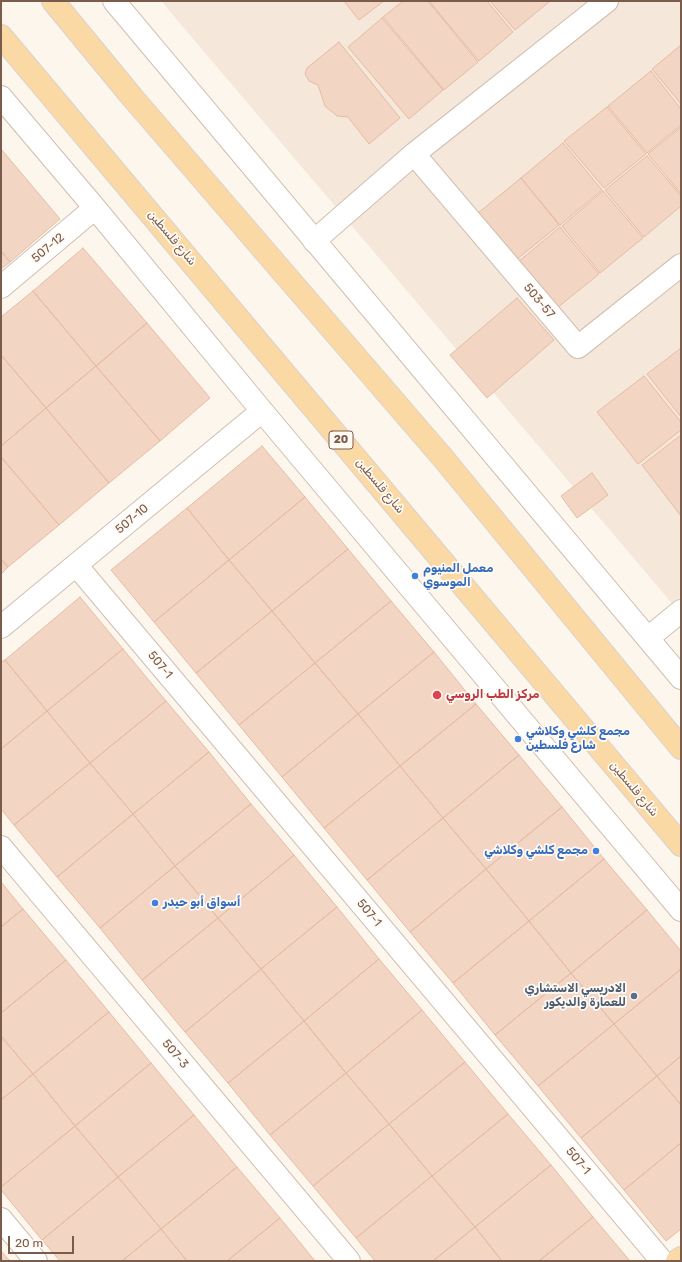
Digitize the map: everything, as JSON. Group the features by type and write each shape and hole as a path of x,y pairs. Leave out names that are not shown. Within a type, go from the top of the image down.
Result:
{"main road":[{"path":"53,1 132,97 443,458 681,748"},
{"name":"شارع فلسطين","path":"1,36 681,845"},
{"path":"677,1261 681,1258"}],"street":[{"path":"114,1 681,678"},
{"path":"314,241 414,154 607,1"},
{"path":"1,97 95,208 262,411 681,910"},
{"name":"503-57","path":"414,154 578,347 681,265"},
{"name":"507-12","path":"1,287 95,208"},
{"name":"507-10","path":"1,627 262,411"},
{"name":"507-1","path":"76,565 662,1261"},
{"path":"648,638 681,610"},
{"name":"507-3","path":"1,847 349,1261"},
{"path":"1,1219 36,1261"}],"shaded area":[{"path":"161,1 681,1 681,614"}],"building":[{"path":"344,1 384,1 359,20"},
{"path":"403,1 428,1 478,62 444,90 383,17"},
{"path":"429,1 487,1 513,32 479,61"},
{"path":"490,1 548,1 549,2 515,30"},
{"path":"382,18 443,90 409,119 348,47"},
{"path":"339,42 400,118 369,144 348,117 337,116 325,106 318,85 309,81 305,74 307,68"},
{"path":"681,45 681,104 652,69"},
{"path":"651,71 681,109 681,125 647,153 608,106"},
{"path":"607,107 646,154 604,188 564,141"},
{"path":"681,127 681,194 648,154"},
{"path":"563,143 602,190 560,225 521,178"},
{"path":"1,149 60,219 10,262 1,251"},
{"path":"647,156 681,196 681,206 644,237 605,190"},
{"path":"521,178 559,225 516,260 478,213"},
{"path":"603,191 643,238 600,273 562,226"},
{"path":"560,227 599,274 557,308 518,262"},
{"path":"83,248 147,323 96,366 33,291"},
{"path":"1,251 10,262 1,269"},
{"path":"33,291 96,366 46,408 1,355 1,317"},
{"path":"517,298 554,340 487,398 450,355"},
{"path":"147,323 210,398 160,441 96,366"},
{"path":"681,348 681,417 647,374"},
{"path":"1,355 46,408 1,446"},
{"path":"96,366 160,441 109,483 46,408"},
{"path":"644,376 681,422 681,430 638,464 597,412"},
{"path":"46,408 109,483 59,525 1,457 1,446"},
{"path":"681,435 681,516 642,465"},
{"path":"262,446 305,497 229,560 187,508"},
{"path":"1,457 59,525 8,567 1,559"},
{"path":"592,473 608,495 577,518 561,496"},
{"path":"305,497 348,549 272,611 229,560"},
{"path":"187,508 229,560 154,622 111,570"},
{"path":"348,549 391,601 315,663 272,611"},
{"path":"1,559 8,567 1,574"},
{"path":"229,560 272,611 196,673 154,622"},
{"path":"80,597 123,649 47,711 5,660"},
{"path":"391,601 434,652 358,714 315,663"},
{"path":"272,611 315,663 239,725 196,673"},
{"path":"123,649 166,701 90,763 47,711"},
{"path":"434,652 476,704 400,766 358,714"},
{"path":"5,660 47,711 1,749 1,662"},
{"path":"315,663 358,714 282,777 239,725"},
{"path":"166,701 209,752 133,814 90,763"},
{"path":"476,704 519,755 443,818 400,766"},
{"path":"47,711 90,763 14,825 1,809 1,749"},
{"path":"358,714 400,766 324,828 282,777"},
{"path":"209,752 251,804 175,866 133,814"},
{"path":"519,755 562,807 486,869 443,818"},
{"path":"90,763 133,814 57,877 14,825"},
{"path":"400,766 443,818 367,880 324,828"},
{"path":"251,804 294,855 218,918 175,866"},
{"path":"562,807 604,859 529,921 486,869"},
{"path":"133,814 175,866 100,928 57,877"},
{"path":"443,818 486,869 410,932 367,880"},
{"path":"294,855 337,907 261,969 218,918"},
{"path":"604,859 647,910 571,973 529,921"},
{"path":"175,866 218,918 142,980 100,928"},
{"path":"486,869 529,921 453,983 410,932"},
{"path":"1,882 23,909 1,927"},
{"path":"337,907 379,959 304,1021 261,969"},
{"path":"23,909 66,960 1,1013 1,927"},
{"path":"647,910 681,951 681,969 614,1024 571,973"},
{"path":"218,918 261,969 185,1032 142,980"},
{"path":"529,921 571,973 495,1035 453,983"},
{"path":"379,959 422,1010 346,1073 304,1021"},
{"path":"66,960 109,1012 33,1074 1,1036 1,1013"},
{"path":"261,969 304,1021 228,1083 185,1032"},
{"path":"681,969 681,1056 657,1076 614,1024"},
{"path":"571,973 614,1024 538,1086 495,1035"},
{"path":"422,1010 465,1062 389,1124 346,1073"},
{"path":"109,1012 151,1063 75,1126 33,1074"},
{"path":"304,1021 346,1073 270,1135 228,1083"},
{"path":"614,1024 657,1076 581,1138 538,1086"},
{"path":"1,1036 33,1074 1,1100"},
{"path":"681,1056 681,1105 657,1076"},
{"path":"465,1062 508,1114 432,1176 389,1124"},
{"path":"151,1063 194,1115 118,1177 75,1126"},
{"path":"346,1073 389,1124 313,1186 270,1135"},
{"path":"33,1074 75,1126 1,1187 1,1100"},
{"path":"657,1076 681,1105 681,1143 624,1190 581,1138"},
{"path":"508,1114 551,1165 475,1227 432,1176"},
{"path":"194,1115 237,1167 161,1229 118,1177"},
{"path":"389,1124 432,1176 356,1238 313,1186"},
{"path":"75,1126 118,1177 42,1240 1,1190 1,1187"},
{"path":"681,1143 681,1229 666,1241 624,1190"},
{"path":"551,1165 593,1217 539,1261 502,1261 475,1227"},
{"path":"237,1167 280,1218 227,1261 187,1261 161,1229"},
{"path":"432,1176 475,1227 433,1261 375,1261 356,1238"},
{"path":"118,1177 161,1229 122,1261 60,1261 42,1240"},
{"path":"593,1217 630,1261 539,1261"},
{"path":"280,1218 315,1261 227,1261"},
{"path":"475,1227 502,1261 433,1261"},
{"path":"161,1229 187,1261 122,1261"},
{"path":"1,1251 10,1261 1,1261"}],"place":[{"name":"معمل المنيوم الموسوي","path":"415,576"},
{"name":"مركز الطب الروسي","path":"437,695"},
{"name":"مجمع كلشي وكلاشي شارع فلسطين","path":"518,739"},
{"name":"مجمع كلشي وكلاشي","path":"596,851"},
{"name":"أسواق أبو حيدر","path":"155,903"},
{"name":"الادريسي الاستشاري للعمارة والديكور","path":"634,996"}]}
